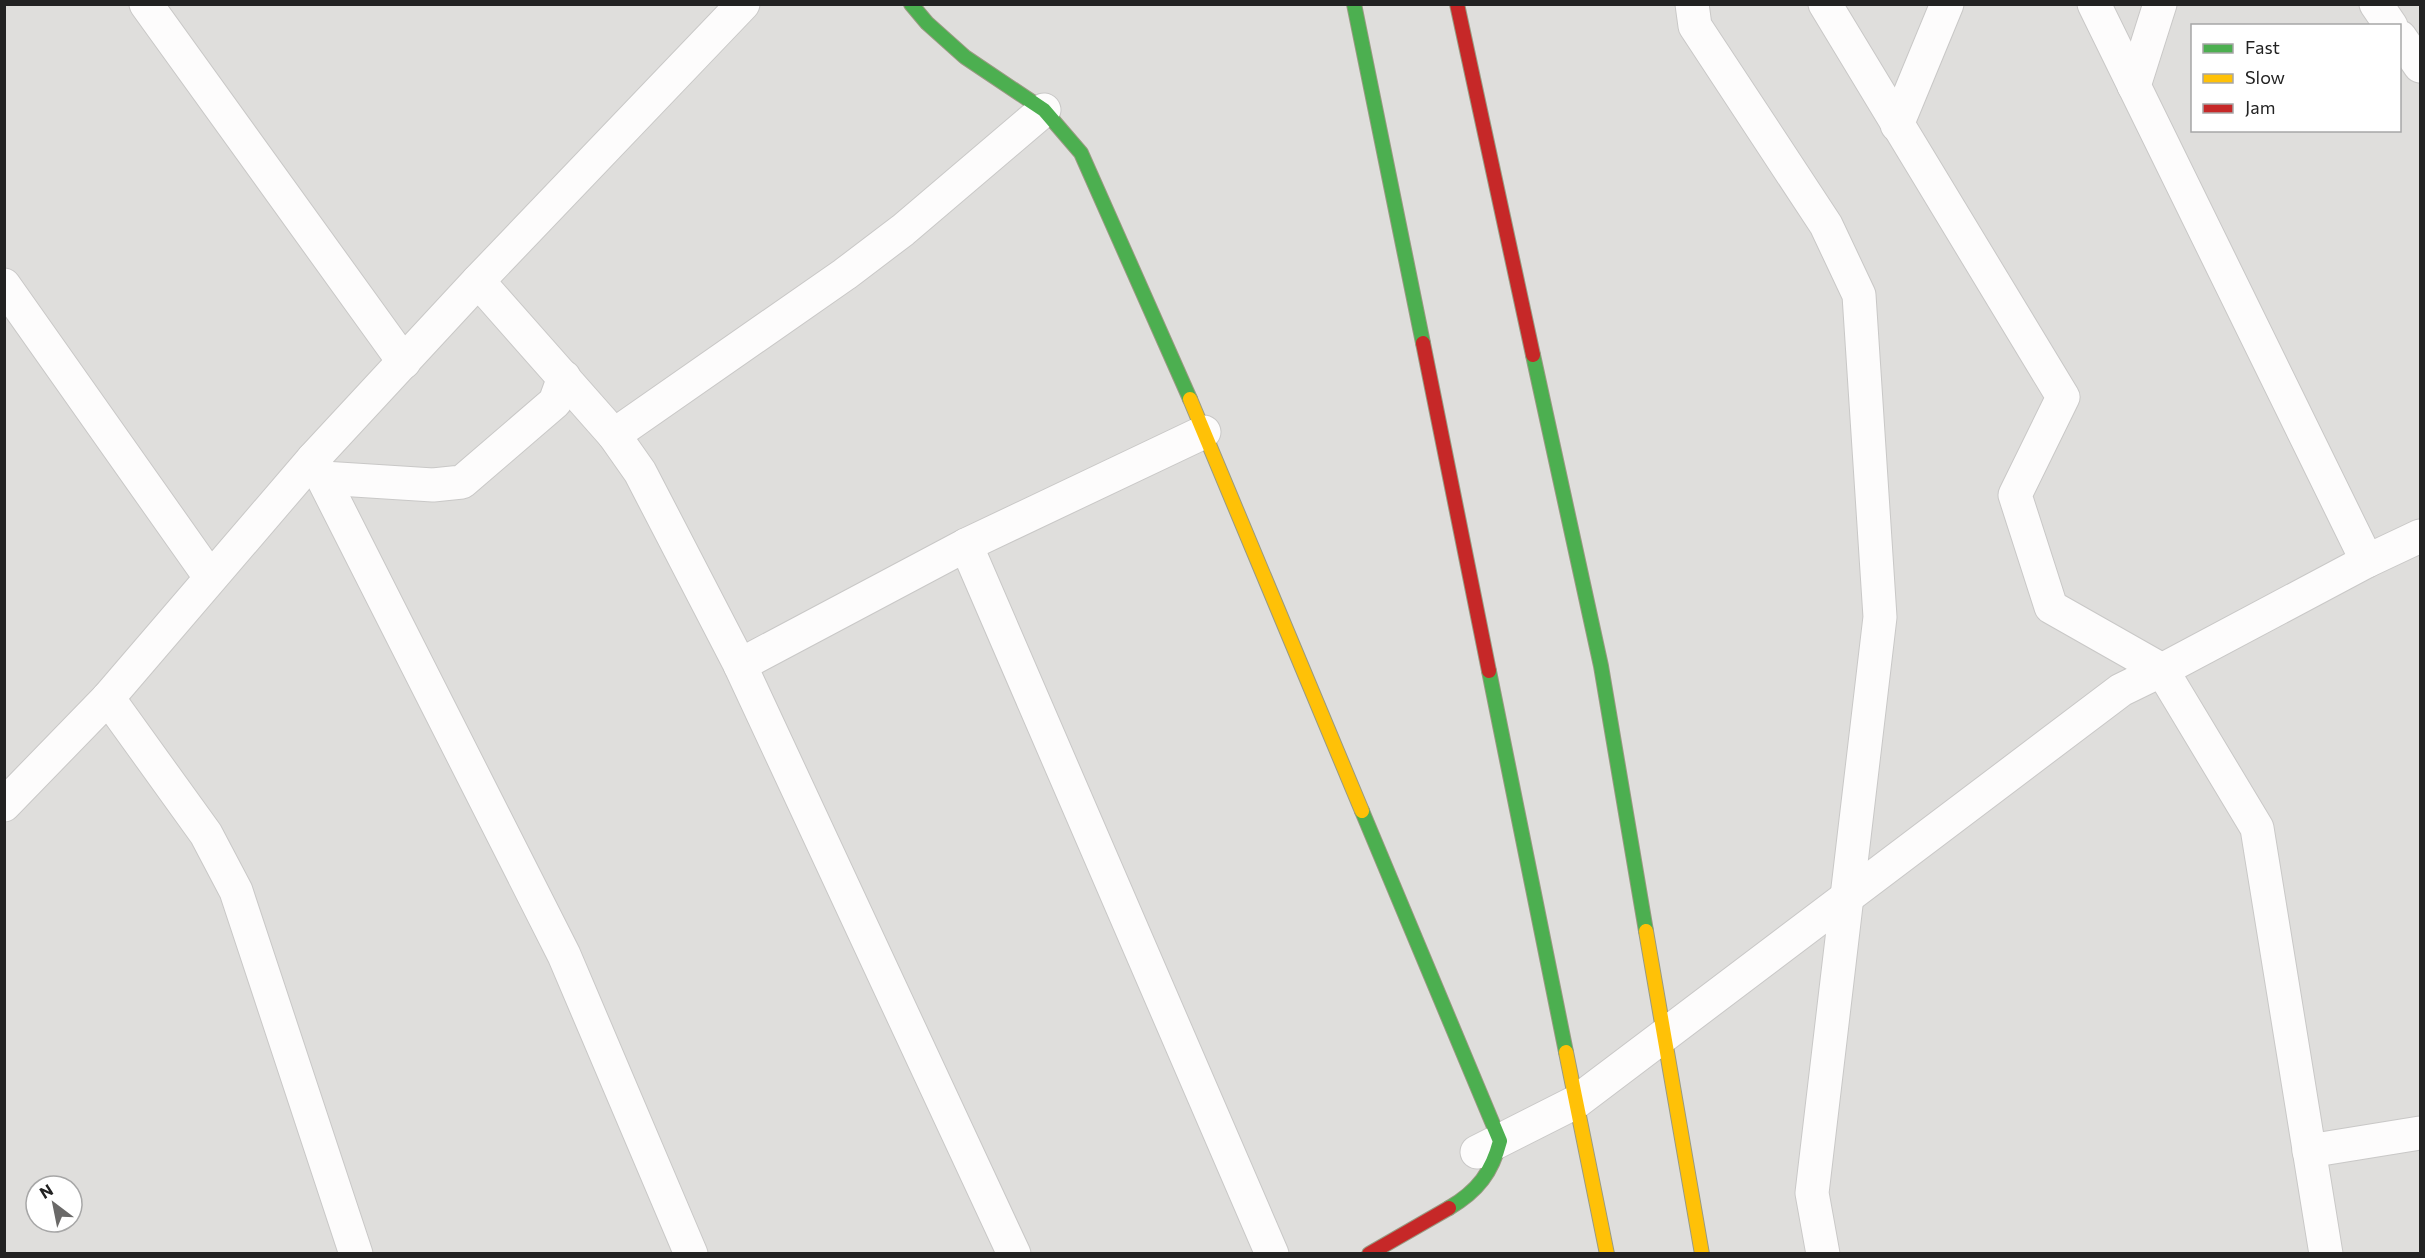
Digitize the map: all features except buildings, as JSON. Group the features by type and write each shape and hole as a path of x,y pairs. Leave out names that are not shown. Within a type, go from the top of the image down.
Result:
{"main road":[{"path":"911,4 927,23 965,57 1044,110 1081,153 1204,432 1488,1146 1493,1167 1464,1199 1369,1254"},
{"path":"1354,4 1607,1254"},
{"path":"1457,4 1601,666 1702,1254"}],"street":[{"path":"146,4 404,362"},
{"path":"4,805 108,698 210,577 318,469 404,362 478,281 743,4"},
{"path":"1692,4 1695,26 1826,225 1859,295 1880,617 1812,1193 1823,1254"},
{"path":"1825,4 2063,398 2015,495 2051,607 2162,670 2257,828 2326,1254"},
{"path":"1898,124 1947,4"},
{"path":"2094,4 2367,561"},
{"path":"2134,86 2160,4"},
{"path":"2376,4 2390,24"},
{"path":"2401,38 2421,66"},
{"path":"614,435 854,267 903,230 1044,110"},
{"path":"478,281 614,435 639,472 740,665 1014,1254"},
{"path":"4,285 210,577"},
{"path":"318,469 434,485 462,482 555,402 564,377"},
{"path":"740,665 966,545 1204,432"},
{"path":"318,469 564,955 691,1254"},
{"path":"1488,1146 1576,1102 2121,690 2367,561 2421,536"},
{"path":"966,545 1272,1254"},
{"path":"108,698 206,834 236,891 356,1254"},
{"path":"2309,1150 2421,1133"}],"shaded area":[{"path":"5,5 2420,5 2420,1253 5,1253"}],"traffic: fast":[{"path":"911,4 927,23 965,57 1044,110 1081,153 1190,399"},
{"path":"1354,4 1423,343"},
{"path":"1533,355 1601,666 1646,931"},
{"path":"1489,671 1566,1052"},
{"path":"1362,811 1500,1141 1493,1162 1476,1188 1449,1208"}],"traffic: slow":[{"path":"1190,399 1362,811"},
{"path":"1646,931 1702,1254"},
{"path":"1566,1052 1607,1254"}],"traffic: jam":[{"path":"1457,4 1533,355"},
{"path":"1423,343 1489,671"},
{"path":"1369,1254 1449,1208"}]}
